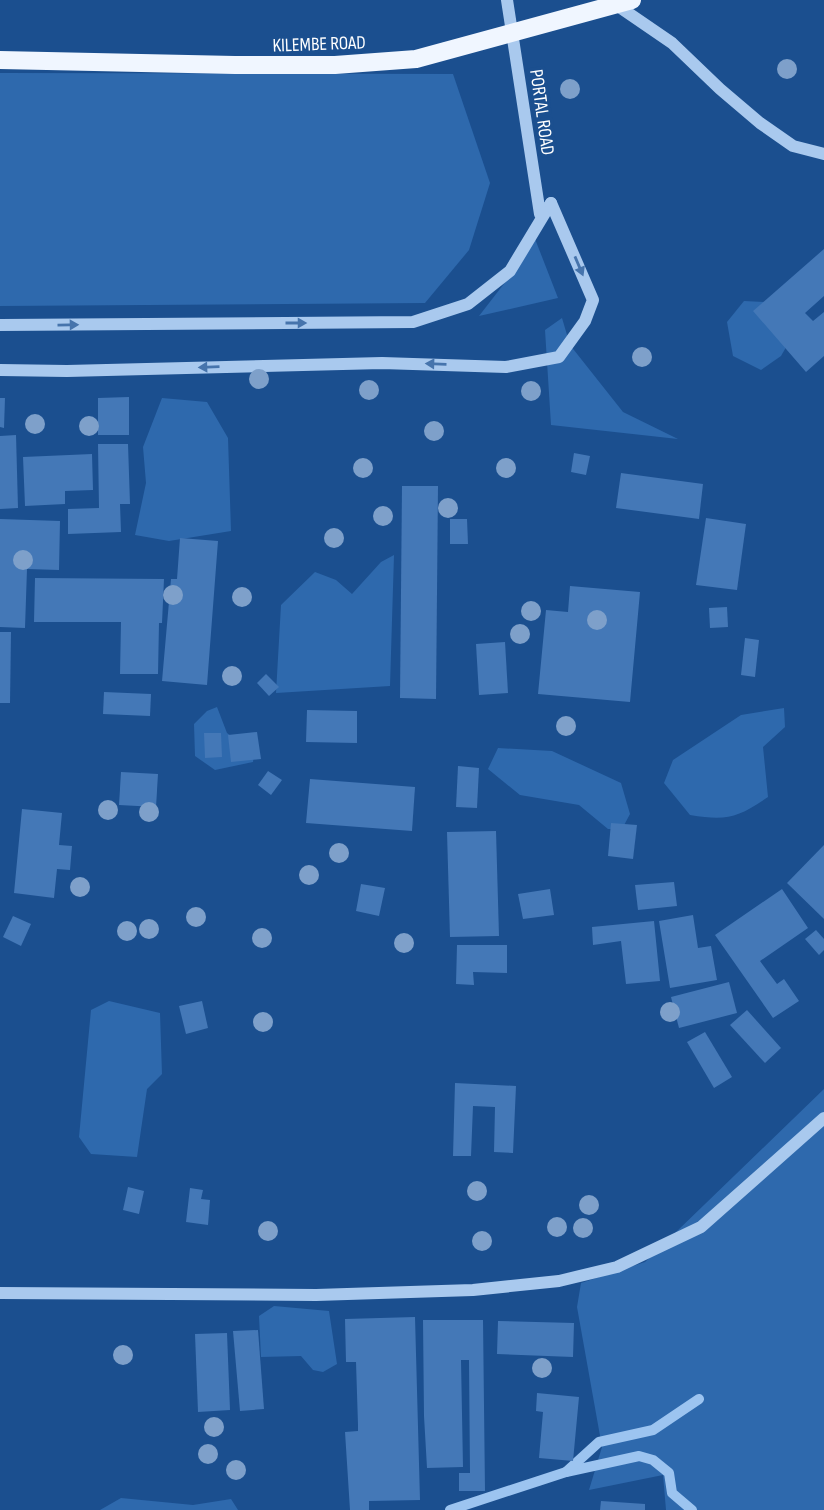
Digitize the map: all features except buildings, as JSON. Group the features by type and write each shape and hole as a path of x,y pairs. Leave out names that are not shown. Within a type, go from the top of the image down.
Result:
{"main road":[{"name":"KILEMBE ROAD","path":"0,60 335,65 416,59 625,3"}],"street":[{"name":"PORTAL ROAD","path":"507,0 540,214 551,204"},
{"path":"625,3 760,123 793,146 824,153"},
{"path":"0,326 413,322 468,304 510,271 551,204"},
{"path":"0,370 66,371 382,363 506,367 559,357 585,321 593,300 551,204"},
{"path":"0,1293 316,1295 472,1290 559,1281 617,1266 701,1227 824,1118"}],"shaded area":[{"path":"0,73 453,74 490,183 469,250 425,303 0,306"},
{"path":"530,226 558,298 479,316 520,263"},
{"path":"744,301 766,302 789,342 781,356 761,370 733,356 727,322"},
{"path":"562,318 570,345 623,412 678,439 551,425 545,330"},
{"path":"162,398 207,402 228,438 231,531 169,541 135,535 146,483 143,447"},
{"path":"394,555 390,686 276,693 281,605 315,572 336,580 352,594 381,562"},
{"path":"217,707 227,733 254,753 253,762 215,770 195,756 194,724 207,711"},
{"path":"784,708 785,727 763,747 768,797 748,810 731,816 713,818 690,815 664,783 673,760 741,715"},
{"path":"498,748 552,751 621,783 630,814 622,829 608,829 579,805 520,795 488,769"},
{"path":"109,1001 160,1013 162,1074 147,1089 137,1157 91,1154 79,1137 91,1010"},
{"path":"824,1089 824,1510 666,1510 663,1475 589,1490 602,1447 577,1307 581,1283 645,1262"},
{"path":"274,1306 329,1311 337,1364 323,1372 313,1370 301,1356 261,1357 259,1316"},
{"path":"121,1498 193,1505 231,1499 238,1510 100,1510"}],"waterway":[{"path":"450,1510 566,1472 599,1442 653,1430 699,1399"},
{"path":"566,1472 639,1456 653,1460 669,1473 672,1493 692,1510"}]}
